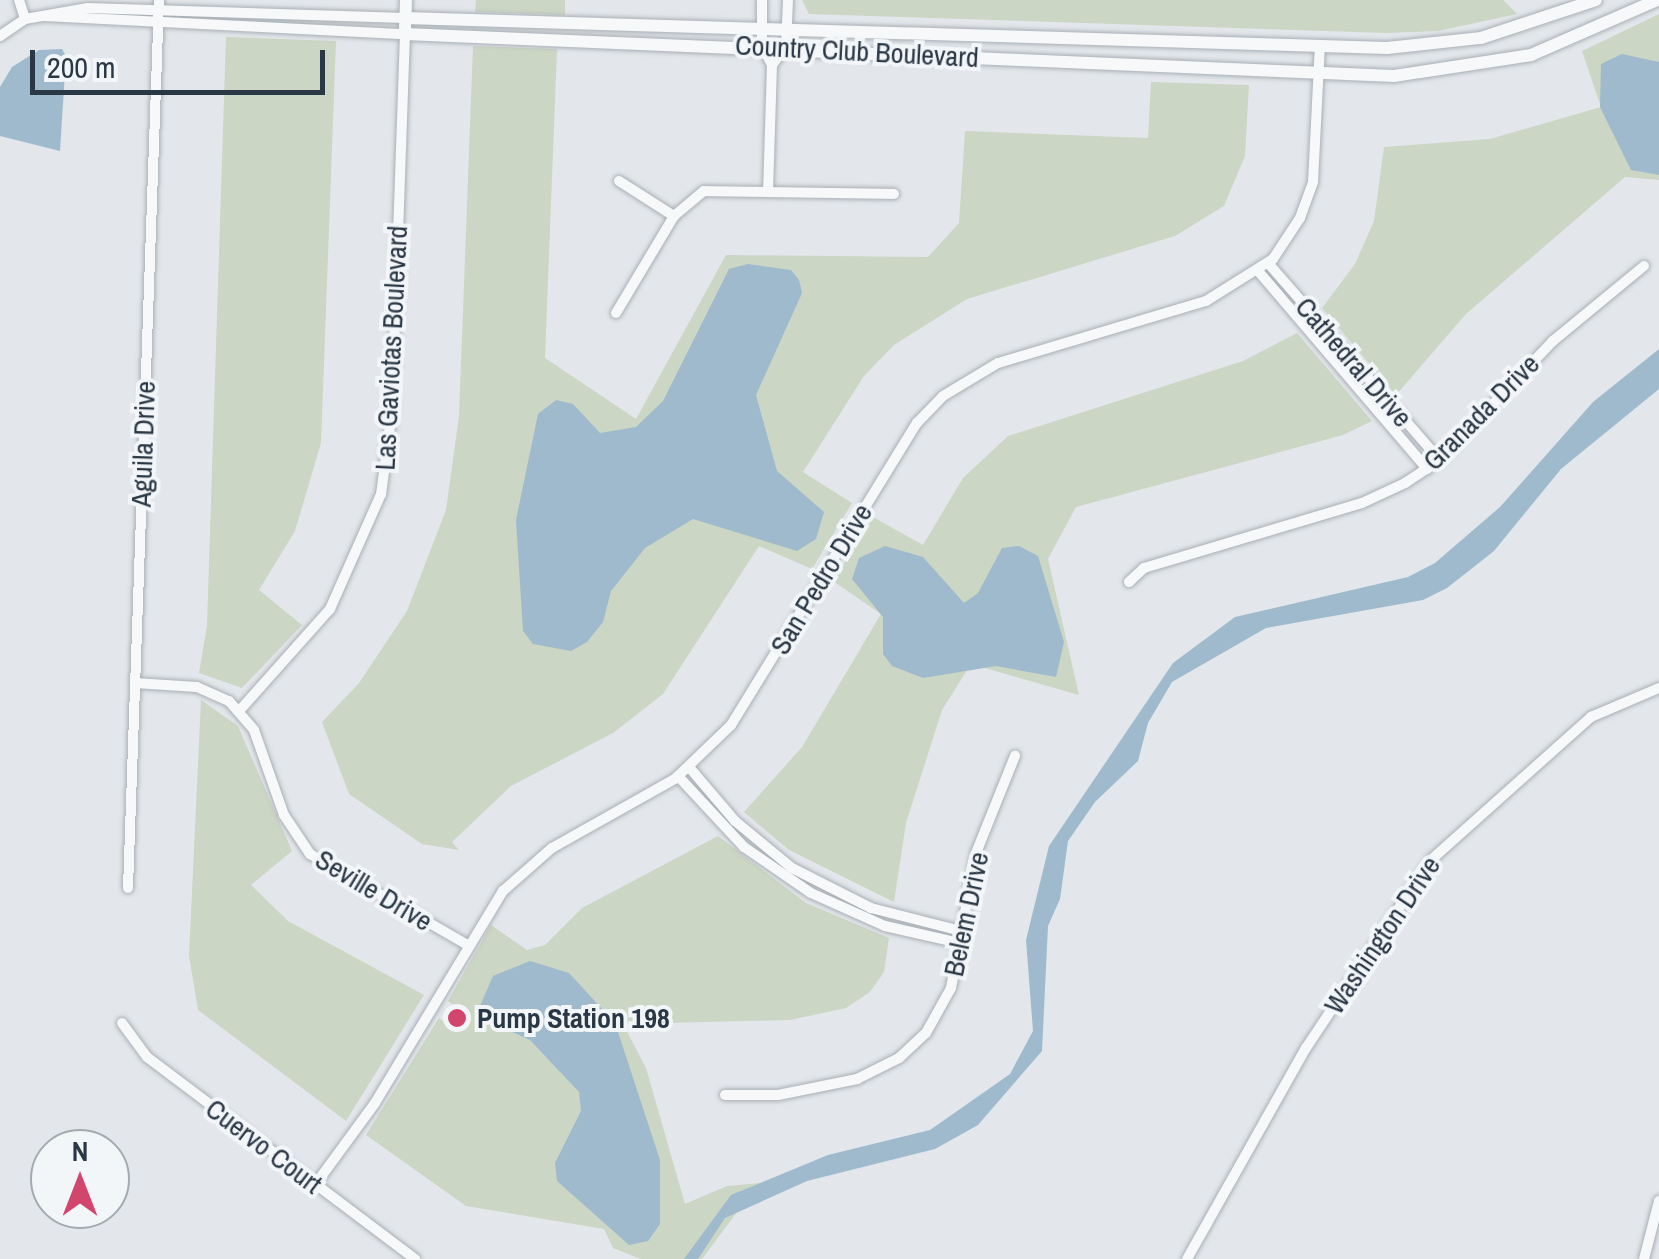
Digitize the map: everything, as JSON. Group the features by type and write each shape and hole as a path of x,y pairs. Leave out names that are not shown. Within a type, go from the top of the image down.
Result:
{"street":[{"path":"20,0 24,19"},
{"name":"Las Gaviotas Boulevard","path":"240,710 330,609 381,494 392,410 406,0"},
{"path":"762,0 762,46 772,66 768,189"},
{"path":"772,66 786,46 788,0"},
{"name":"Country Club Boulevard","path":"0,36 24,19 88,8 159,5 762,30 941,30 1320,45 1454,43 1596,0"},
{"name":"Country Club Boulevard","path":"44,16 158,26 786,46 1319,74 1430,74 1496,64 1593,33 1657,0"},
{"name":"Aguila Drive","path":"128,888 159,5"},
{"name":"San Pedro Drive","path":"315,1185 400,1063 466,944 496,900 540,857 678,776 746,705 890,465 944,396 998,363 1206,301 1268,264 1294,230 1313,182 1320,45"},
{"path":"619,181 674,216"},
{"path":"616,313 674,216 704,191 768,189 894,194"},
{"name":"Cathedral Drive","path":"1268,264 1440,460"},
{"name":"Granada Drive","path":"1129,582 1144,568 1362,503 1427,469 1440,460 1526,365 1644,266"},
{"name":"Cathedral Drive","path":"1259,272 1427,469"},
{"path":"135,683 198,686 240,710"},
{"name":"Washington Drive","path":"1187,1259 1306,1048 1424,869 1590,717 1659,688"},
{"name":"Seville Drive","path":"240,710 254,730 284,815 310,854 466,944"},
{"name":"Belem Drive","path":"724,1095 778,1096 882,1069 933,1024 951,988 976,853 1015,756"},
{"path":"688,768 735,821 792,868 871,908 961,937"},
{"path":"678,776 744,846 810,894 885,926 961,937"},
{"name":"Cuervo Court","path":"122,1024 148,1057 415,1259"},
{"path":"1644,1259 1659,1202"}],"green space":[{"path":"476,0 565,0 565,15 475,12"},
{"path":"802,0 1503,0 1517,14 1438,31 1387,33 809,14"},
{"path":"1659,14 1659,180 1625,177 1466,314 1396,395 1322,308 1355,264 1374,221 1384,147 1490,139 1601,107 1582,51"},
{"path":"226,37 336,41 321,443 295,531 259,590 302,625 242,688 199,673 207,626"},
{"path":"473,46 557,49 545,358 636,419 726,255 928,257 959,223 965,131 1148,138 1151,82 1249,85 1245,156 1224,206 1175,236 967,299 894,345 864,376 803,472 852,503 812,569 759,546 663,694 613,733 511,786 452,842 459,850 422,844 349,794 322,722 359,683 407,611 446,510 459,416"},
{"path":"1297,333 1372,421 1343,435 1076,507 1048,559 1079,695 971,664 942,710 906,823 894,902 789,850 744,812 802,747 881,614 833,581 873,517 923,545 963,478 1008,436 1243,361"},
{"path":"201,700 238,726 292,851 251,885 288,921 424,995 346,1121 198,1010 189,956"},
{"path":"718,836 806,903 889,938 884,972 870,992 846,1008 790,1020 623,1024 646,1068 685,1204 727,1186 796,1180 737,1212 702,1259 641,1259 613,1248 604,1229 466,1206 366,1135 439,1018 457,1031 465,1015 448,1001 491,925 527,950 545,945 582,908"}],"water":[{"path":"62,49 66,56 60,151 0,136 0,87 12,67 39,50"},
{"path":"1622,54 1659,62 1659,175 1631,170 1600,107 1601,64"},
{"path":"748,264 791,270 799,280 802,293 756,395 777,471 824,512 816,539 797,551 693,519 645,548 611,591 603,622 587,642 571,651 533,644 523,631 516,520 538,414 556,400 573,404 600,433 636,427 663,401 729,269"},
{"path":"1659,349 1659,389 1561,469 1494,551 1447,588 1423,600 1266,628 1172,682 1148,723 1138,761 1095,802 1068,841 1060,899 1048,926 1042,1051 978,1125 935,1149 807,1181 725,1218 698,1259 684,1259 731,1195 828,1155 930,1130 1010,1074 1033,1031 1026,940 1049,846 1173,663 1235,617 1408,577 1435,563 1500,507 1593,402"},
{"path":"885,546 923,557 964,603 978,593 1002,548 1019,546 1038,556 1064,642 1056,677 996,666 923,678 892,666 883,654 883,617 852,579 859,558"},
{"path":"530,961 569,973 615,1023 660,1160 660,1224 648,1241 629,1245 557,1181 555,1163 581,1111 579,1092 530,1040 490,1022 480,1006 493,976"}],"place":[{"name":"Pump Station 198","path":"457,1018"}]}
